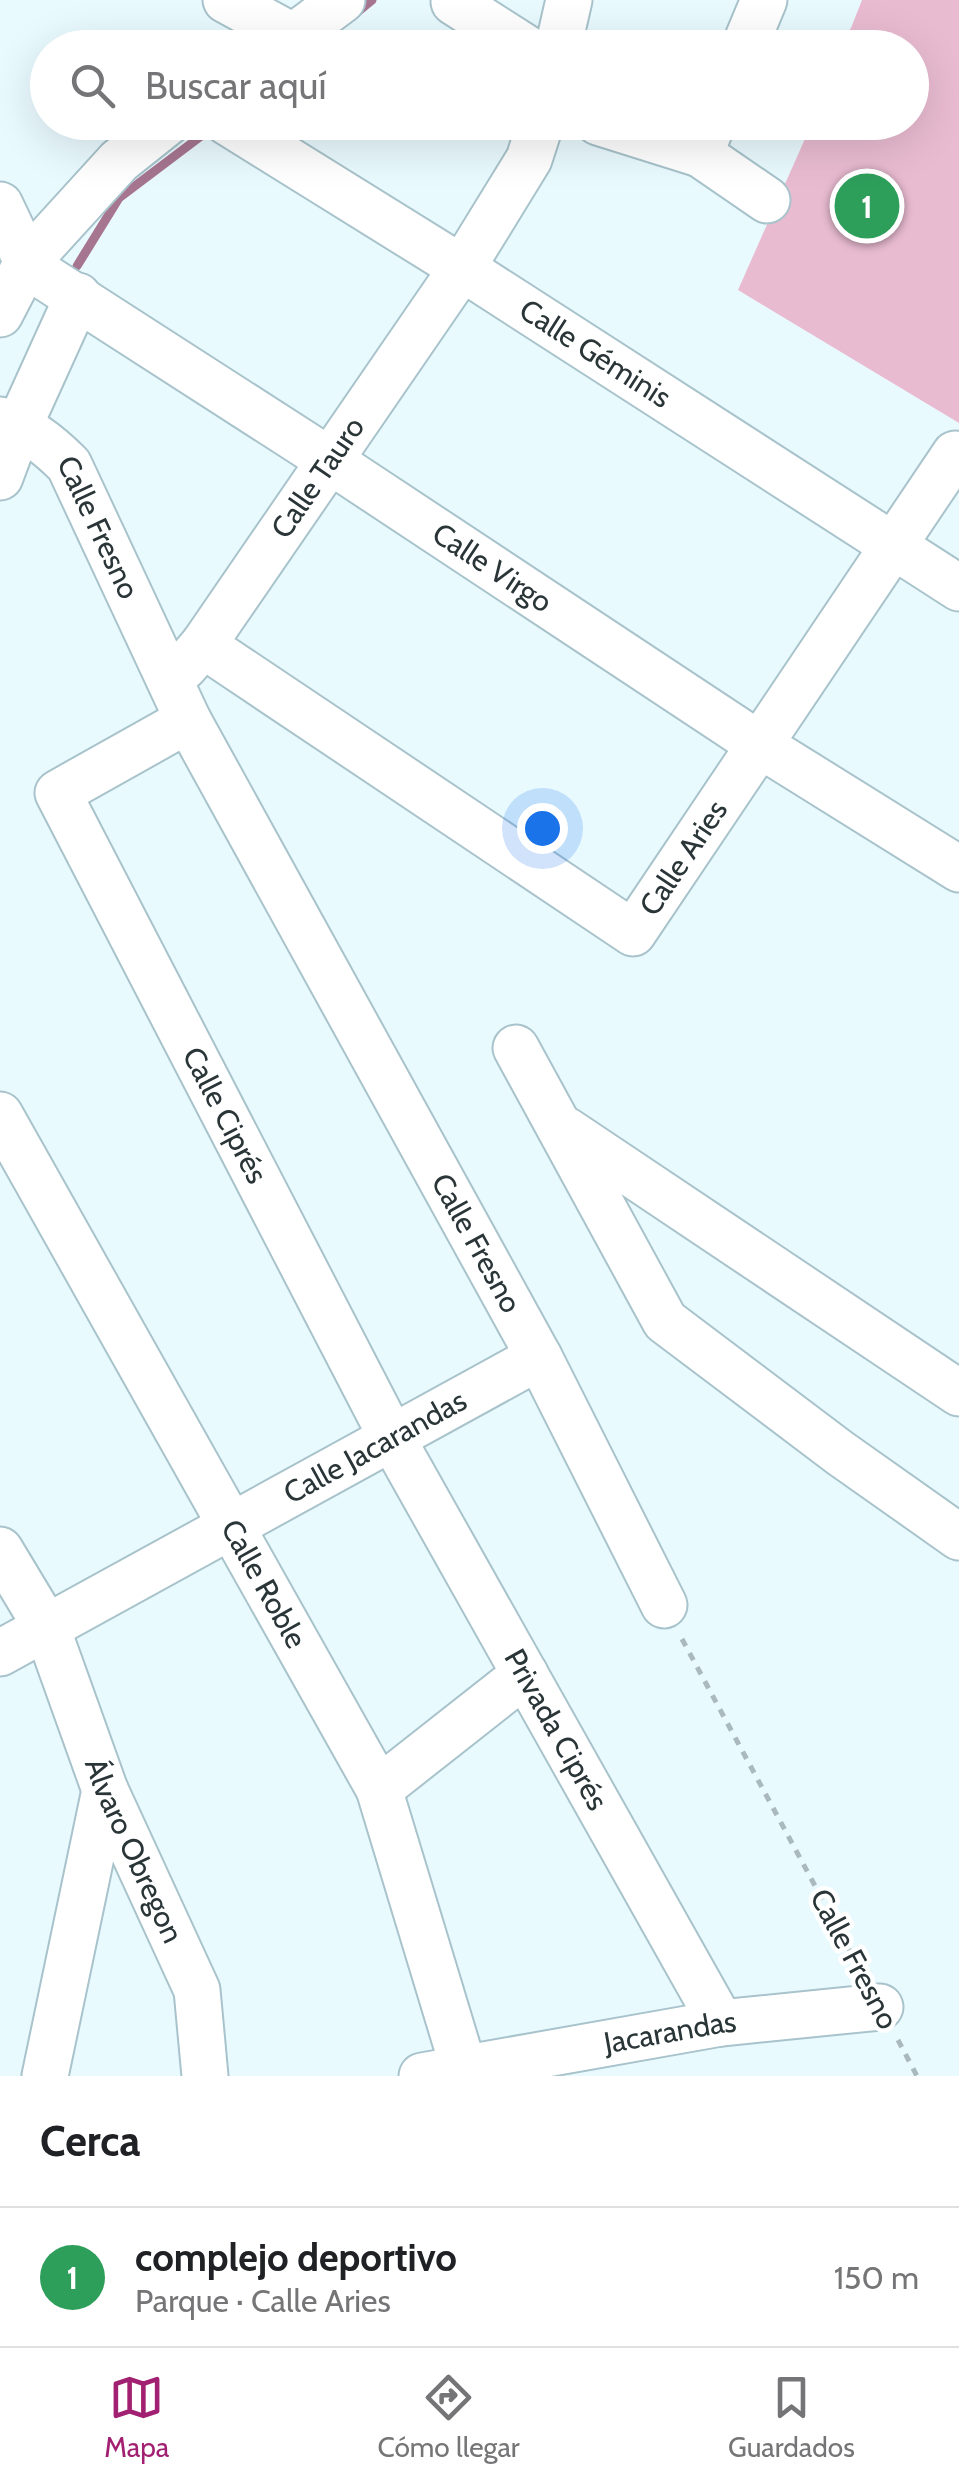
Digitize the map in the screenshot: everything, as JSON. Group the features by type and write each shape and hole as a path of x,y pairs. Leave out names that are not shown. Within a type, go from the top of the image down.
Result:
{"street":[{"path":"226,0 269,30"},
{"path":"302,30 342,0"},
{"path":"562,30 569,0"},
{"path":"752,30 764,0"},
{"path":"454,2 498,30"},
{"path":"0,314 27,262 119,161 145,140"},
{"name":"Calle Géminis","path":"255,140 462,268 959,588"},
{"name":"Calle Tauro","path":"58,792 179,702 203,645 462,268 529,159 535,140"},
{"path":"708,140 767,200"},
{"path":"0,206 27,262"},
{"name":"Calle Virgo","path":"27,262 760,744 959,870"},
{"path":"0,476 10,423 78,296"},
{"name":"Calle Fresno","path":"10,423 45,441 69,465 179,702 539,1357 664,1605"},
{"name":"Calle Aries","path":"203,645 633,934 954,454"},
{"name":"Calle Ciprés","path":"58,792 392,1438"},
{"path":"516,1048 665,1321 959,1537"},
{"name":"Calle Roble","path":"0,1115 379,1789 451,2074"},
{"path":"558,1124 959,1393"},
{"name":"Calle Jacarandas","path":"0,1654 539,1357"},
{"name":"Privada Ciprés","path":"392,1438 722,2023"},
{"name":"Álvaro Obregon","path":"0,1550 48,1628 105,1790 197,1990 205,2076"},
{"path":"379,1789 525,1674"},
{"path":"44,2076 105,1790"},
{"name":"Jacarandas","path":"451,2074 722,2023 880,2008"}],"path":[{"name":"Calle Fresno","path":"664,1605 917,2076"}],"shaded area":[{"path":"862,0 959,0 959,423 738,290 804,140 929,140 929,30 851,28"}],"waterway":[{"path":"355,14 372,0"},
{"path":"77,266 119,198 196,140"}],"place":[{"name":"complejo deportivo","path":"867,206"}]}
